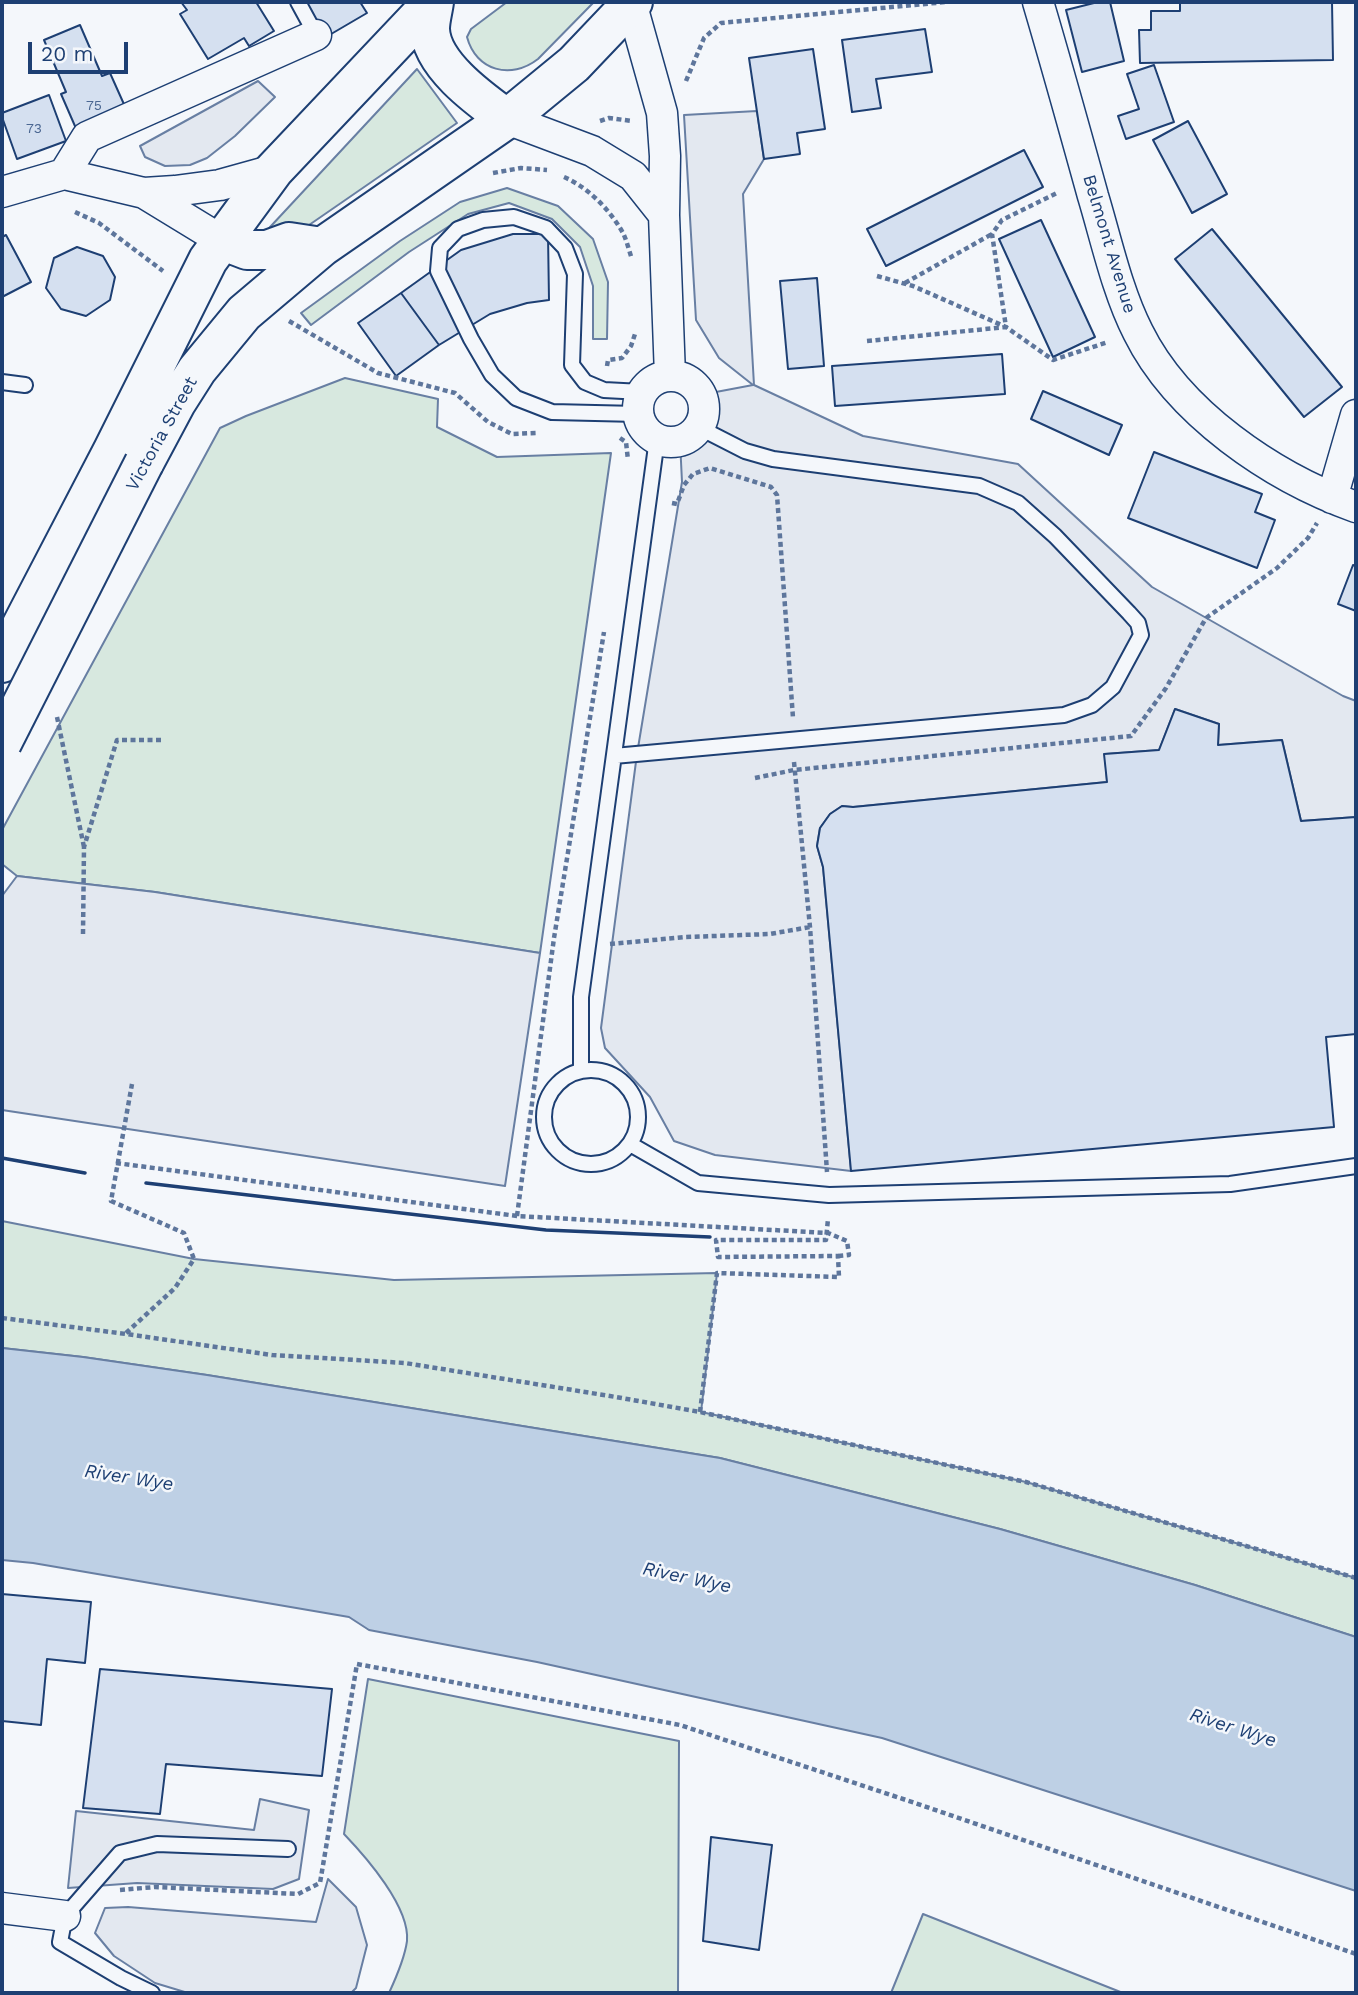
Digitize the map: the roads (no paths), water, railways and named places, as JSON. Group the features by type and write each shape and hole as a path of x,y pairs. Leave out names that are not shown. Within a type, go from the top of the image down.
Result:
{"highway":[{"path":"434,2 430,30 436,50 448,68 475,95 507,120"},
{"name":"Victoria Street","path":"2,743 129,457 208,260 274,170 434,2"},
{"name":"Victoria Street","path":"2,663 129,457 176,403 197,370 244,313 322,247 507,120 574,64 639,3"},
{"path":"221,240 247,250 267,250 289,242 322,247"}],"street":[{"name":"Belmont Avenue","path":"1038,2 1115,271 1138,332 1169,381 1212,424 1259,459 1344,502"},
{"path":"639,3 662,113 670,376"},
{"path":"64,174 87,137 316,35"},
{"path":"507,120 592,151 633,176 664,215"},
{"path":"144,194 220,185 274,170"},
{"path":"2,192 64,174 144,194 221,240"},
{"path":"680,377 688,381 701,395 702,417 698,428 690,436 680,441 668,442 657,439 641,424 640,403 649,384 659,378 680,377"},
{"path":"1344,502 1356,415"},
{"path":"2,1909 65,1916"}],"lane":[{"path":"298,2 316,35"},
{"path":"514,217 546,228 565,248 575,274 572,365 585,382 640,403 602,414 552,412 516,398 492,375 471,339 438,271 440,248 458,229 483,220 514,217"},
{"path":"2,382 25,385"},
{"path":"614,756 1064,715 1092,705 1113,687 1141,635 1138,623 1055,536 1018,503 979,486 773,459 745,451 698,428"},
{"path":"581,1070 581,997 657,439"},
{"path":"596,1069 610,1073 624,1083 634,1096 638,1112 637,1129 630,1144 619,1156 604,1163 587,1165 559,1152 549,1141 544,1126 547,1097 555,1085 567,1075 596,1069"},
{"path":"630,1144 698,1183 829,1195 1230,1184 1356,1166"},
{"path":"152,1993 60,1942 65,1916 121,1853 157,1844 288,1849"}],"water":[{"name":"River Wye","path":"2,1348 207,1375 720,1458 1000,1529 1195,1585 1356,1637 1356,1891 882,1738 537,1662 369,1630 349,1617 2,1560"}]}
